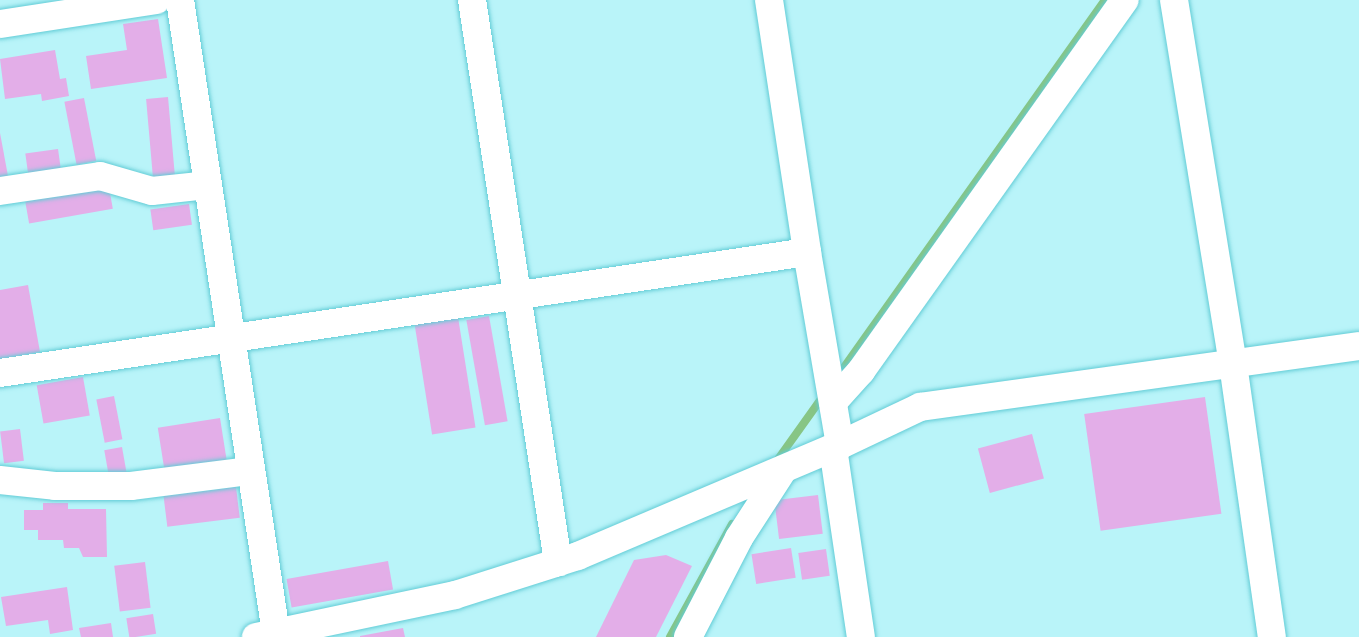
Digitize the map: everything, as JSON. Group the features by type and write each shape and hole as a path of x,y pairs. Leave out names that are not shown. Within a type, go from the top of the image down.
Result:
{"street":[{"path":"0,24 156,0"},
{"path":"180,0 250,471 266,635 456,596 558,562 836,447 920,407 1359,346"},
{"path":"472,0 558,562"},
{"path":"769,0 807,252 833,401 836,447 861,637"},
{"path":"833,401 861,370 1125,0"},
{"path":"1174,0 1233,364 1272,637"},
{"path":"0,191 100,176 152,191 207,185"},
{"path":"0,373 807,252"},
{"path":"0,480 55,486 131,486 250,471"},
{"path":"688,637 739,538 778,471"}],"building":[{"path":"158,19 167,78 91,89 86,56 127,50 123,24"},
{"path":"55,50 60,79 66,78 69,96 42,101 41,94 5,99 0,59"},
{"path":"168,97 175,177 153,179 146,99"},
{"path":"84,98 96,161 77,165 64,102"},
{"path":"0,133 8,176 0,177"},
{"path":"58,149 61,170 28,174 25,154"},
{"path":"109,187 113,209 29,223 25,202"},
{"path":"189,204 192,225 153,230 150,209"},
{"path":"28,285 40,352 0,359 0,290"},
{"path":"489,316 508,421 485,425 466,320"},
{"path":"458,317 476,428 432,435 415,324"},
{"path":"83,377 90,415 43,424 37,385"},
{"path":"114,396 122,439 105,443 96,399"},
{"path":"1205,397 1221,514 1101,531 1084,414"},
{"path":"220,418 227,463 165,473 158,428"},
{"path":"20,429 24,461 4,463 0,431"},
{"path":"1032,434 1044,478 990,493 978,448"},
{"path":"122,447 127,475 109,478 104,450"},
{"path":"236,487 240,518 167,527 164,496"},
{"path":"818,495 823,534 779,539 774,500"},
{"path":"43,503 68,503 68,509 106,509 107,557 83,557 79,548 64,548 63,540 38,540 38,530 24,530 24,510 43,510"},
{"path":"791,548 796,578 756,584 751,554"},
{"path":"826,549 830,576 802,580 798,553"},
{"path":"666,555 692,566 656,637 596,637 634,560"},
{"path":"388,561 393,590 292,607 287,579"},
{"path":"145,562 151,608 120,611 114,566"},
{"path":"67,587 73,630 50,634 48,620 6,626 1,597"},
{"path":"153,614 156,634 129,637 126,618"},
{"path":"111,623 113,637 81,637 79,628"},
{"path":"403,628 405,637 360,637 360,636"}],"waterway":[{"path":"837,377 1105,0"},
{"path":"776,462 823,396"},
{"path":"670,637 732,524"}]}
